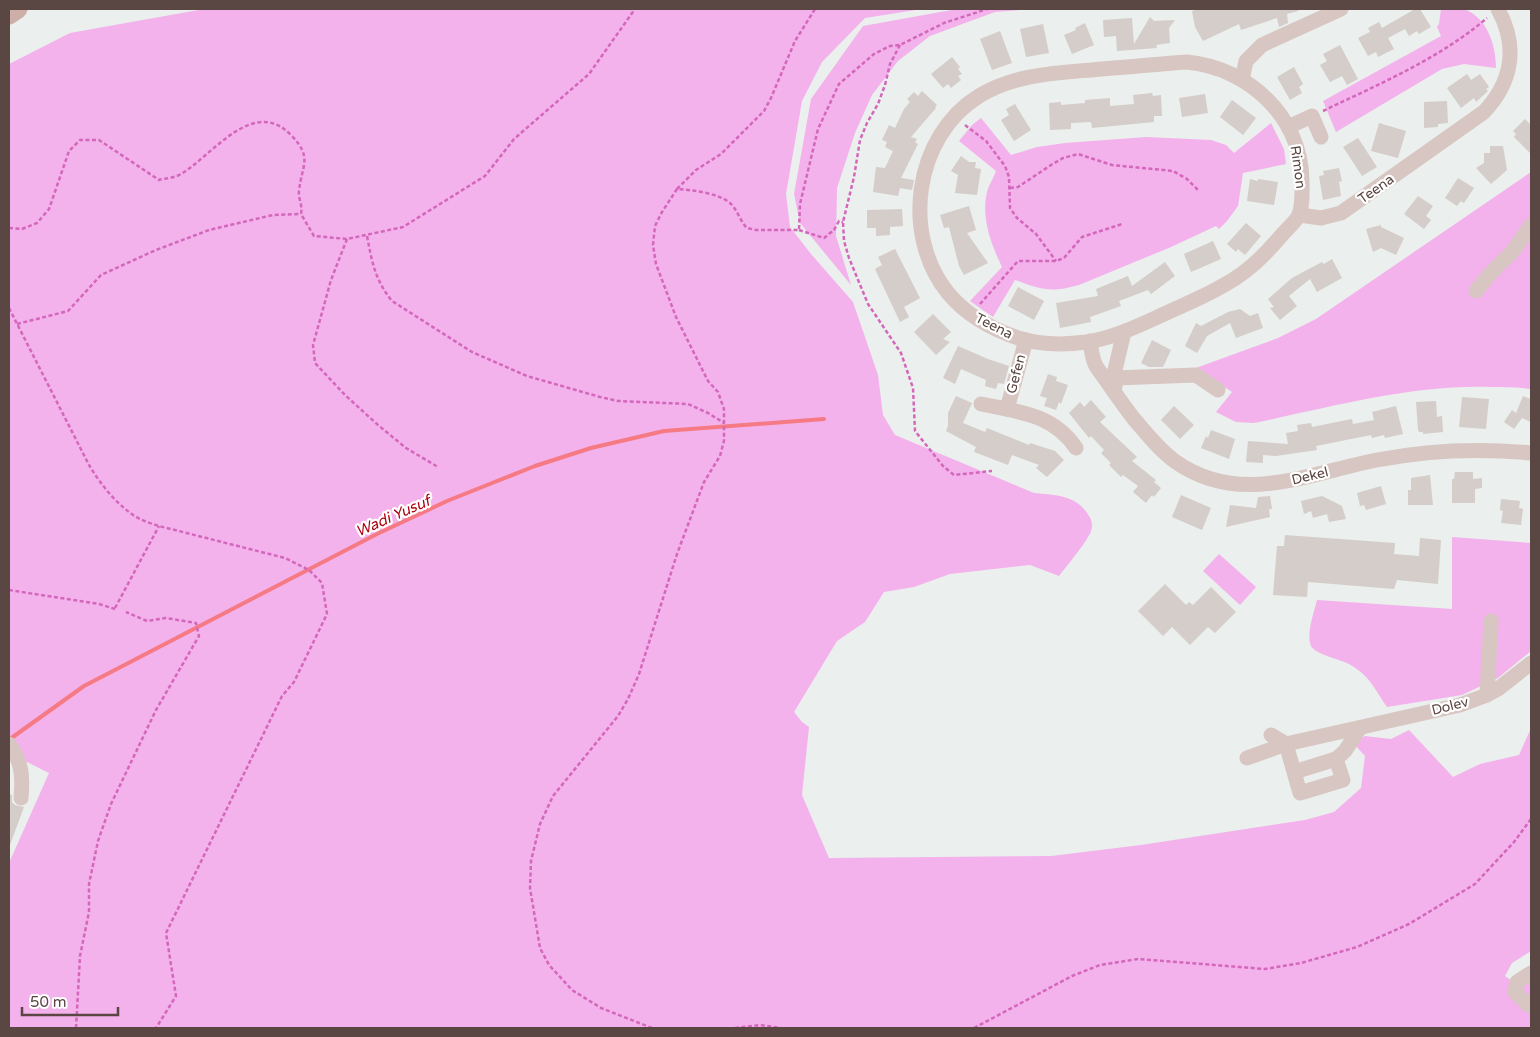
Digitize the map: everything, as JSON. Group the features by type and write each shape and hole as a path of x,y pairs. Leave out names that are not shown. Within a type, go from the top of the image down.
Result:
{"main road":[{"path":"9,15 18,9"}],"street":[{"path":"1242,80 1246,61 1262,44 1341,9"},
{"name":"Teena","path":"1242,80 1216,67 1187,62 1023,78 998,86 977,97 945,128 926,166 921,194 920,228 926,253 935,274 948,293 982,322 1001,332 1026,340 1066,344 1090,341 1124,332 1227,284 1270,249 1300,215 1321,218 1341,213 1484,112 1492,104 1504,83 1510,59 1509,34 1505,21 1498,9"},
{"name":"Rimon","path":"1242,80 1270,101 1288,127 1299,156 1302,174 1300,215"},
{"path":"1288,127 1312,116 1321,137"},
{"path":"1476,291 1512,251 1531,225"},
{"path":"1124,332 1110,379 1196,375 1218,390"},
{"name":"Gefen","path":"1007,409 1026,340"},
{"name":"Dekel","path":"1090,341 1095,365 1110,379 1119,400 1152,439 1176,462 1204,477 1235,484 1260,485 1286,482 1374,460 1422,453 1470,450 1531,453"},
{"name":"Gefen","path":"981,404 1032,415 1050,422 1064,433 1076,448"},
{"path":"1487,695 1491,621"},
{"name":"Dolev","path":"1247,758 1286,744 1460,705 1498,689 1531,663"},
{"path":"1294,772 1336,759 1345,750 1360,728"},
{"path":"1271,735 1286,744 1300,793 1343,780 1336,759"},
{"path":"9,744 20,763 23,781 21,798"},
{"path":"1531,973 1517,982 1515,992 1528,1005 1531,1004"}],"path":[{"path":"9,228 22,229 37,223 49,209 69,151 80,140 99,140 158,180 179,176 241,128 255,122 268,121 283,126 301,145 306,159 299,194 302,207 301,214 314,236 348,239 403,227 485,176 514,139 589,74 635,9"},
{"path":"652,1028 601,1008 572,990 549,965 538,940 530,888 531,861 540,824 553,796 618,716 638,674 677,554 704,482 720,456 724,441 724,409 718,392 708,381 676,317 656,264 653,245 655,226 677,189 696,170 721,154 764,111 795,41 815,9"},
{"path":"800,230 800,204 818,129 839,84 874,54 944,23 987,9"},
{"path":"1312,116 1415,66 1467,35 1498,9"},
{"path":"900,44 890,64 878,104 860,140 854,177 843,222 844,241 868,304 901,353 913,388 915,431 943,466 954,475 992,471"},
{"path":"955,117 986,141 1006,166 1009,177 1010,208 1017,218 1036,234 1056,261"},
{"path":"1010,188 1018,187 1063,158 1078,154 1112,165 1173,171 1187,179 1198,190"},
{"path":"677,189 707,193 730,202 747,228 800,230 824,238 834,230 839,220 843,222"},
{"path":"17,324 68,311 101,275 156,250 209,230 273,215 301,214"},
{"path":"971,314 1018,261 1056,261 1064,258 1082,237 1122,224"},
{"path":"367,236 372,265 382,288 392,301 477,355 527,376 600,397 645,403 688,404 725,423"},
{"path":"348,239 331,280 313,345 315,363 345,395 378,425 406,448 438,467"},
{"path":"9,308 98,479 125,509 140,519 159,526 285,558 310,570 322,583 327,614 294,682 282,696 166,933 176,996 156,1028"},
{"path":"9,590 100,604 114,609 159,526"},
{"path":"76,1028 80,956 89,912 89,884 98,841 112,804 156,710 199,636 196,623 166,618 147,621 126,612"},
{"path":"974,1028 1072,976 1100,965 1138,959 1265,969 1301,963 1357,947 1409,924 1475,884 1514,842 1531,819"},
{"path":"735,1028 760,1024 781,1028"}],"shaded area":[{"path":"204,9 922,9 865,18 822,62 802,101 786,194 790,227 853,302 878,375 883,415 895,435 1034,493 1065,497 1072,500 1084,509 1091,519 1092,527 1086,540 1059,576 1030,565 950,574 914,587 884,592 865,622 837,641 794,712 809,727 802,795 829,858 1051,856 1141,845 1305,820 1334,812 1361,788 1365,756 1354,744 1365,736 1391,739 1409,730 1453,777 1480,764 1519,755 1531,728 1531,951 1512,963 1505,976 1518,985 1531,981 1531,1028 9,1028 9,863 49,773 9,753 9,64 70,33"},
{"path":"957,9 1033,9 995,12 930,36 898,61 872,95 855,133 837,188 836,236 851,285 800,223 794,194 811,99 863,26"},
{"path":"1441,9 1464,9 1479,19 1485,26 1492,42 1496,68 1464,64 1442,69 1336,132 1323,101 1441,36 1437,27"},
{"path":"981,118 1011,155 1037,147 1065,143 1146,137 1211,140 1226,145 1234,153 1271,123 1284,149 1286,164 1243,173 1238,206 1219,229 1216,226 1079,285 1053,290 1015,280 993,317 970,301 1002,267 988,231 985,211 987,192 996,171 959,141 972,125"},
{"path":"1531,172 1531,389 1515,387 1459,387 1400,393 1254,423 1236,422 1216,412 1232,392 1196,368 1278,338 1316,319"},
{"path":"1452,537 1531,543 1531,651 1498,678 1462,695 1387,707 1362,673 1349,664 1322,654 1311,646 1309,635 1317,600 1452,609"},
{"path":"1219,554 1256,587 1240,605 1203,571"}],"building":[{"path":"1199,9 1298,9 1298,11 1287,14 1288,23 1279,27 1277,18 1241,30 1239,24 1203,41 1195,27 1192,11"},
{"path":"1415,9 1420,9 1431,27 1419,34 1417,31 1409,36 1405,29 1388,38 1394,49 1378,57 1376,52 1368,56 1358,38 1370,32 1368,28 1379,22 1382,28"},
{"path":"1150,17 1154,21 1175,20 1169,28 1170,43 1156,45 1157,48 1117,51 1116,36 1104,37 1103,20 1132,18 1134,44"},
{"path":"1085,23 1094,45 1072,54 1064,35 1076,30 1075,28"},
{"path":"1043,24 1049,53 1026,57 1020,29"},
{"path":"1000,31 1012,63 992,70 980,39"},
{"path":"1340,45 1358,79 1347,85 1342,76 1330,82 1320,65 1327,61 1323,54"},
{"path":"952,57 960,67 958,69 962,74 958,76 961,80 951,88 948,84 943,88 931,74"},
{"path":"1294,67 1303,84 1299,87 1302,93 1290,100 1277,77"},
{"path":"1467,74 1471,80 1480,74 1489,87 1486,89 1488,91 1476,102 1474,98 1461,108 1447,88"},
{"path":"922,91 937,105 911,137 917,139 915,142 918,144 901,178 914,180 912,190 900,188 898,196 873,192 876,167 885,168 893,151 885,147 887,142 882,140 889,125 895,128 904,109 910,102 907,99 914,92 918,96"},
{"path":"1152,93 1153,96 1161,95 1162,116 1154,116 1154,122 1092,128 1091,122 1071,123 1071,129 1050,130 1049,103 1061,102 1061,105 1085,103 1085,100 1110,98 1110,106 1134,104 1133,95"},
{"path":"1205,94 1208,113 1182,117 1179,98"},
{"path":"1232,100 1256,118 1243,135 1220,117"},
{"path":"1447,101 1448,123 1438,124 1438,127 1424,128 1424,102"},
{"path":"1015,104 1031,130 1014,141 1001,120 1009,115 1006,109"},
{"path":"1525,119 1531,125 1531,154 1514,137 1516,134 1513,131"},
{"path":"1379,123 1406,131 1398,158 1371,151"},
{"path":"1358,138 1377,167 1362,176 1343,147"},
{"path":"1490,146 1503,146 1507,170 1491,184 1476,168 1484,163 1484,153 1490,153"},
{"path":"961,156 969,162 976,162 975,168 981,169 977,195 955,193 958,175 951,171"},
{"path":"1339,168 1342,181 1339,182 1341,196 1323,200 1319,176 1324,175 1323,171"},
{"path":"1458,178 1474,188 1464,203 1461,201 1457,206 1445,198"},
{"path":"1250,179 1278,182 1274,205 1247,201"},
{"path":"1418,196 1433,206 1426,216 1431,220 1424,229 1404,214"},
{"path":"969,206 976,230 967,233 988,263 964,275 959,266 949,227 944,228 940,215"},
{"path":"902,209 903,226 890,227 890,235 876,236 876,228 867,228 867,210"},
{"path":"1246,223 1261,236 1245,255 1238,249 1236,252 1227,244"},
{"path":"1381,225 1381,227 1404,238 1396,255 1381,248 1373,252 1366,229"},
{"path":"1213,241 1221,259 1191,272 1184,254"},
{"path":"895,249 920,298 904,307 909,317 900,322 875,269 882,265 878,257"},
{"path":"1332,259 1342,278 1317,292 1310,279 1289,296 1297,306 1280,320 1270,308 1274,307 1268,299 1292,278 1322,262 1324,264"},
{"path":"1165,262 1175,276 1151,294 1148,290 1119,301 1121,306 1090,317 1091,322 1060,328 1056,303 1098,296 1096,289 1128,276 1132,286"},
{"path":"1018,287 1044,301 1034,320 1008,306"},
{"path":"1240,309 1250,316 1258,313 1263,328 1236,338 1230,323 1207,336 1197,353 1185,346 1196,323 1201,326 1228,312"},
{"path":"933,314 951,332 943,339 950,342 936,355 914,332"},
{"path":"1152,340 1171,350 1163,367 1149,367 1141,363"},
{"path":"958,346 1009,366 1004,384 998,383 996,389 985,386 986,380 961,369 955,384 943,378"},
{"path":"1048,374 1057,377 1056,381 1068,385 1061,404 1059,402 1056,410 1044,406 1047,398 1040,396"},
{"path":"956,396 972,403 963,423 985,432 987,428 1029,445 1030,443 1055,451 1064,460 1047,477 1036,468 1039,465 1012,455 1008,465 974,452 976,447 946,431 948,413"},
{"path":"1523,396 1531,399 1531,422 1522,418 1514,429 1504,422 1512,410 1516,413"},
{"path":"1462,397 1489,399 1486,429 1459,427"},
{"path":"1091,400 1106,417 1100,422 1137,457 1132,461 1156,480 1154,482 1161,488 1146,503 1133,492 1138,486 1123,475 1121,477 1109,465 1111,463 1101,453 1104,450 1091,436 1089,438 1069,413 1080,402 1084,407"},
{"path":"1436,401 1437,417 1442,416 1443,432 1423,434 1423,432 1418,430 1416,402"},
{"path":"1174,406 1194,425 1180,439 1161,420"},
{"path":"1396,406 1403,434 1385,438 1384,435 1372,438 1371,435 1316,446 1317,450 1276,456 1263,455 1263,463 1246,462 1248,441 1288,444 1286,433 1298,431 1297,425 1311,423 1312,427 1352,419 1353,424 1374,420 1372,412"},
{"path":"1211,430 1235,439 1229,459 1201,448"},
{"path":"1455,472 1473,472 1473,479 1482,478 1482,488 1475,489 1475,503 1452,503 1452,479 1454,479"},
{"path":"1430,475 1433,505 1408,505 1408,490 1411,490 1411,478"},
{"path":"1381,486 1386,504 1366,510 1364,505 1360,506 1357,493"},
{"path":"1181,495 1211,508 1202,530 1172,517"},
{"path":"1270,496 1272,509 1269,509 1270,517 1226,527 1230,505 1256,508 1258,497"},
{"path":"1322,496 1342,506 1346,519 1329,522 1327,514 1313,518 1311,511 1304,514 1301,501"},
{"path":"1501,499 1520,501 1519,508 1523,509 1521,525 1501,523 1503,511 1500,510"},
{"path":"1285,535 1395,543 1394,554 1419,556 1420,538 1441,540 1438,584 1397,580 1394,589 1308,582 1307,597 1273,595 1277,546 1284,546"},
{"path":"1165,584 1186,605 1189,602 1193,605 1211,587 1236,612 1215,633 1208,627 1190,645 1172,627 1163,636 1138,611"},
{"path":"9,794 12,795 12,802 15,805 24,807 10,845 9,845"}],"waterway":[{"name":"Wadi Yusuf","path":"10,739 84,686 377,534 447,501 535,466 591,448 664,431 824,419"}]}
